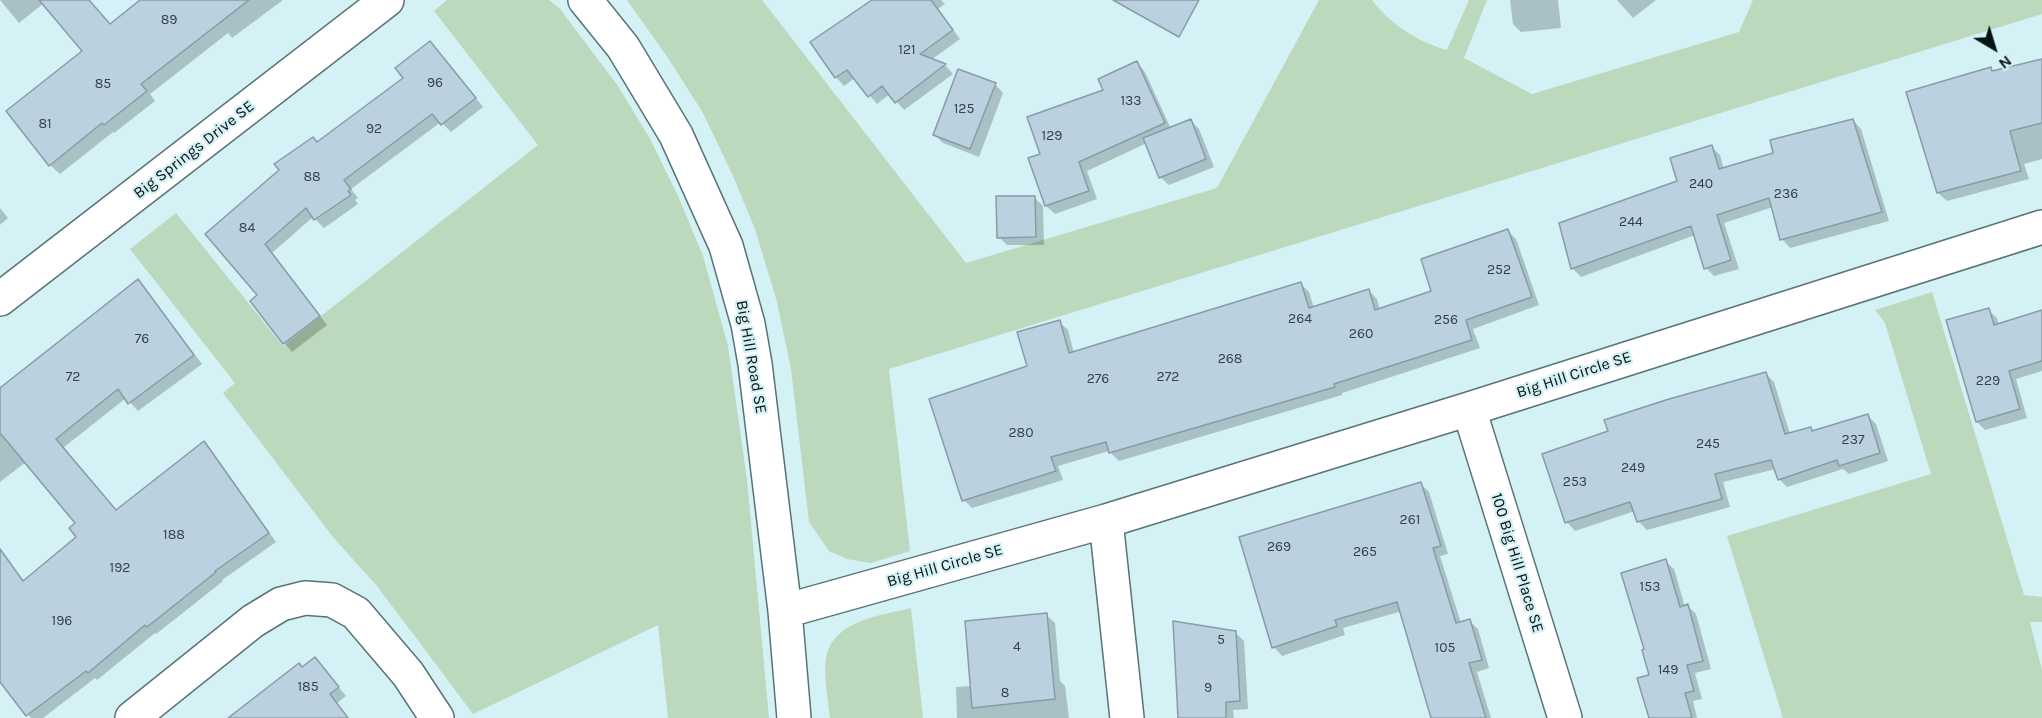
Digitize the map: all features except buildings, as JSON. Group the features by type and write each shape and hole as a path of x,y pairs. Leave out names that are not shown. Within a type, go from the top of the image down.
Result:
{"street":[{"name":"Big Springs Drive SE","path":"0,299 387,0"},
{"name":"Big Hill Road SE","path":"585,0 623,47 676,135 726,246 748,324 755,364 795,718"},
{"name":"Big Hill Circle SE","path":"784,611 1106,521 1469,409 2042,226"},
{"name":"100 Big Hill Place SE","path":"1469,409 1564,718"},
{"path":"1106,521 1126,718"},
{"path":"132,718 253,621 281,604 305,598 332,600 356,613 408,674 437,718"}],"green space":[{"path":"447,0 549,0 560,9 618,86 649,137 678,196 703,256 728,346 747,480 769,718 668,718 658,625 473,714 376,585 333,537 223,393 235,383 130,249 176,213 283,346 538,145 434,11"},
{"path":"627,0 762,0 966,263 1217,188 1319,0 1372,0 1387,17 1405,31 1436,47 1447,50 1469,0 1487,0 1464,58 1532,94 1739,32 1753,0 2042,0 2042,14 889,369 910,551 871,563 847,559 829,551 809,522 791,369 777,302 755,229 703,113"},
{"path":"1932,292 2024,595 2042,597 2042,622 2030,622 2042,670 2042,718 1783,718 1727,536 1931,474 1885,323 1875,310"},
{"path":"911,608 923,718 830,718 826,663 829,648 835,638 854,624"}]}
